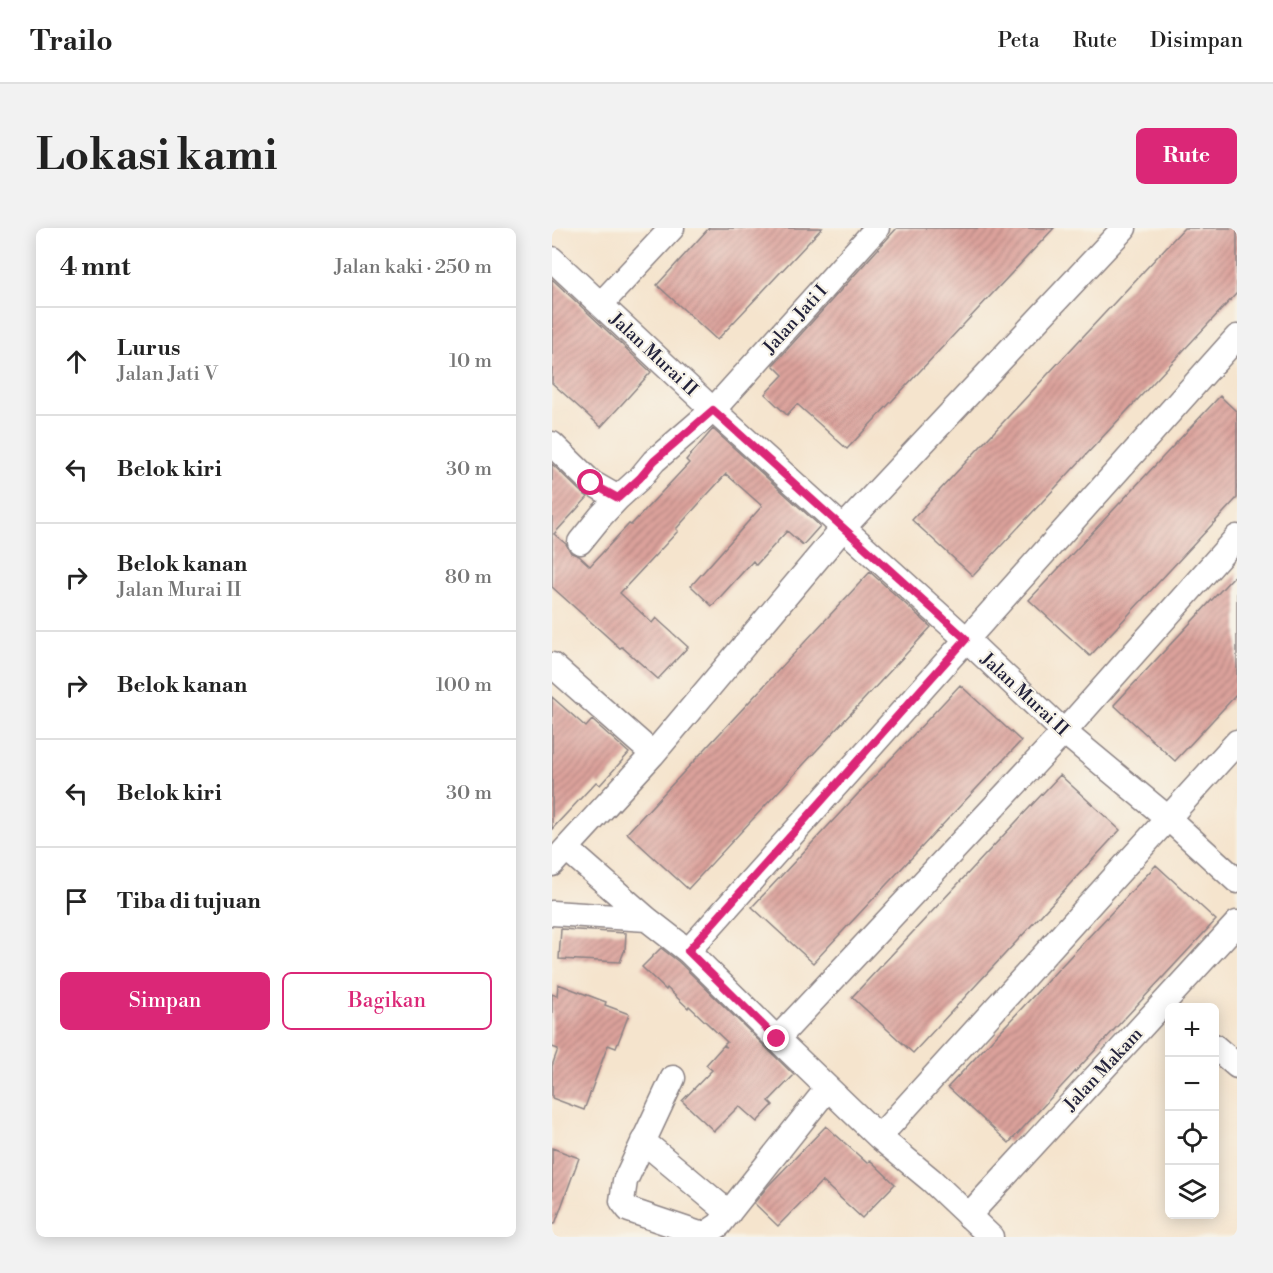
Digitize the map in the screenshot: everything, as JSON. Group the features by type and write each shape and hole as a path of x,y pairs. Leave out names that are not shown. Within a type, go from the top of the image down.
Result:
{"street":[{"path":"601,303 672,228"},
{"name":"Jalan Jati I","path":"580,542 654,461 713,410 877,228"},
{"path":"991,1237 827,1089 688,951 559,857 653,754 843,528 1124,228"},
{"name":"Jalan Murai II","path":"552,259 713,410 966,639 1064,732 1169,819 1237,881"},
{"path":"688,951 1237,337"},
{"path":"552,444 591,483 618,498"},
{"path":"777,1039 1064,732 1237,537"},
{"path":"552,665 653,754"},
{"path":"879,1137 1237,742"},
{"path":"552,913 647,919"},
{"name":"Jalan Makam","path":"1170,1003 1237,923"},
{"name":"Jalan Makam","path":"968,1216 1165,1008"},
{"path":"1219,1050 1237,1066"},
{"path":"673,1078 625,1181 622,1201 626,1208 700,1234 707,1233 719,1225 827,1089"},
{"path":"643,1141 729,1213"}],"building":[{"path":"709,228 822,228 717,340 657,285"},
{"path":"897,228 1054,228 847,449 797,404 787,415 765,394 783,375 773,365"},
{"path":"1184,228 1237,228 1237,293 973,576 912,520"},
{"path":"552,279 651,372 601,427 552,383"},
{"path":"1220,396 1237,412 1237,498 1090,656 1029,600"},
{"path":"713,429 820,526 803,545 787,531 756,565 753,561 712,606 691,586 762,506 726,474 676,529 678,531 620,593 652,623 656,618 688,647 658,679 552,587 552,464 588,497 554,534 566,544 571,553 579,556 590,566 689,463 686,460"},
{"path":"870,572 931,627 688,889 627,833"},
{"path":"1237,573 1237,694 1175,761 1114,705"},
{"path":"960,685 1021,741 813,963 752,907"},
{"path":"552,697 586,727 592,720 629,753 600,785 596,782 552,829"},
{"path":"1060,775 1120,830 913,1053 852,997"},
{"path":"1156,865 1216,920 1009,1143 948,1087"},
{"path":"561,929 626,933 625,949 620,962 559,959"},
{"path":"661,948 679,962 794,1075 769,1101 773,1105 757,1122 739,1106 714,1131 682,1101 712,1070 706,1065 723,1046 727,1047 724,1045 727,1042 689,1006 688,1008 667,988 666,990 642,967"},
{"path":"558,984 606,1002 605,1005 629,1014 616,1048 608,1045 584,1110 552,1098 552,1066 558,1049 552,1047 552,994 557,996"},
{"path":"826,1126 867,1163 870,1160 895,1184 862,1218 822,1181 778,1226 754,1203"},
{"path":"552,1148 579,1158 555,1224 552,1224"}],"route":[{"path":"591,483 618,498 640,478 654,461 713,410 966,639 688,951 777,1039"}]}
